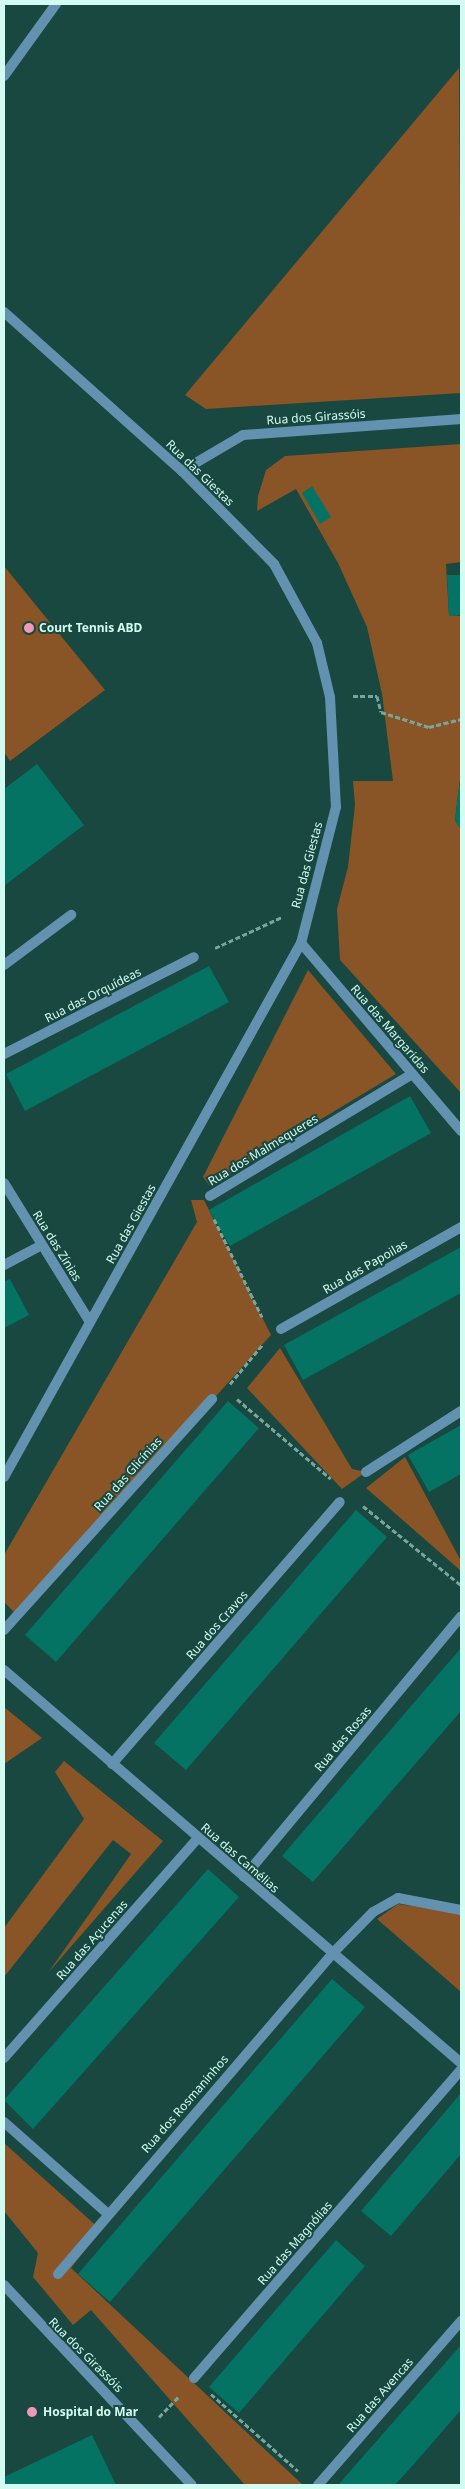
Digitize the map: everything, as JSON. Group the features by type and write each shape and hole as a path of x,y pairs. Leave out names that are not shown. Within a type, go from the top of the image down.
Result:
{"street":[{"path":"4,76 56,4"},
{"name":"Rua das Giestas","path":"4,312 8,322 182,471 274,564 317,643 330,697 336,807 300,943 4,1477"},
{"name":"Rua dos Girassóis","path":"182,471 244,434 461,419"},
{"path":"4,965 71,915"},
{"name":"Rua das Margaridas","path":"300,943 461,1131"},
{"name":"Rua das Orquídeas","path":"4,1054 194,957"},
{"name":"Rua dos Malmequeres","path":"210,1196 412,1074"},
{"name":"Rua das Zínias","path":"4,1183 40,1246 90,1322"},
{"name":"Rua das Papoilas","path":"281,1329 461,1227"},
{"path":"4,1265 40,1246"},
{"name":"Rua das Glicínias","path":"4,1630 212,1399"},
{"path":"366,1472 461,1411"},
{"name":"Rua dos Cravos","path":"112,1764 340,1502"},
{"name":"Rua das Rosas","path":"244,1877 461,1617"},
{"name":"Rua das Camélias","path":"4,1670 461,2063"},
{"name":"Rua das Açucenas","path":"4,2058 198,1838"},
{"name":"Rua dos Rosmaninhos","path":"58,2274 108,2213 332,1953 373,1912 398,1898 461,1910"},
{"name":"Rua das Magnólias","path":"194,2378 461,2070"},
{"path":"4,2122 108,2213"},
{"name":"Rua dos Girassóis","path":"4,2286 146,2432 192,2485"},
{"name":"Rua das Avencas","path":"318,2485 461,2321"}],"path":[{"path":"330,697 377,696 381,712 429,727 461,719"},
{"path":"194,957 309,905"},
{"name":"Rua dos Malmequeres","path":"210,1196 204,1200 265,1324"},
{"path":"212,1399 225,1389 265,1342"},
{"path":"225,1389 335,1483"},
{"path":"357,1501 461,1585"},
{"path":"146,2432 194,2378 300,2473"}],"shaded area":[{"path":"459,68 461,393 206,409 185,395"},
{"path":"461,444 461,562 446,564 449,615 461,616 461,771 455,820 461,830 461,1093 340,960 337,909 348,867 355,805 353,781 393,781 382,694 367,627 338,563 296,489 257,511 258,496 266,470 285,456"},
{"name":"Court Tennis ABD","path":"4,566 105,690 10,761 4,752"},
{"path":"308,970 396,1074 210,1186 203,1177"},
{"path":"191,1200 204,1200 271,1335 18,1616 4,1602 4,1555 197,1222"},
{"path":"280,1348 352,1469 366,1472 342,1489 247,1388"},
{"path":"405,1457 461,1561 461,1571 366,1488"},
{"path":"4,1707 42,1738 4,1764"},
{"path":"64,1761 163,1841 48,1973 131,1854 113,1840 4,1977 4,1928 84,1819 55,1772"},
{"path":"398,1904 461,1913 461,1992 377,1919"},
{"path":"4,2143 101,2230 71,2268 303,2485 245,2485 91,2310 73,2325 33,2277 38,2253 4,2211"}],"building":[{"path":"312,486 331,517 320,524 302,493"},
{"path":"447,575 461,575 461,615 449,616"},
{"path":"37,764 84,825 4,886 4,789"},
{"path":"459,786 461,786 461,830 455,820"},
{"path":"209,966 229,1002 25,1111 6,1074"},
{"path":"410,1096 431,1133 230,1246 209,1210"},
{"path":"461,1247 461,1293 303,1380 284,1345"},
{"path":"10,1279 29,1315 4,1328 4,1282"},
{"path":"228,1401 259,1428 56,1662 25,1635"},
{"path":"461,1425 461,1474 429,1492 408,1455"},
{"path":"356,1510 387,1537 186,1770 154,1743"},
{"path":"461,1648 461,1711 313,1882 282,1856"},
{"path":"208,1869 239,1897 33,2129 4,2100"},
{"path":"332,1979 365,2007 110,2302 78,2274"},
{"path":"461,2093 461,2154 391,2236 361,2211"},
{"path":"336,2240 365,2266 239,2413 209,2387"},
{"path":"461,2345 461,2410 414,2464 395,2485 338,2485"},
{"path":"92,2435 116,2485 4,2485 4,2477"}],"place":[{"name":"Court Tennis ABD","path":"29,628"},
{"name":"Hospital do Mar","path":"32,2412"}]}
